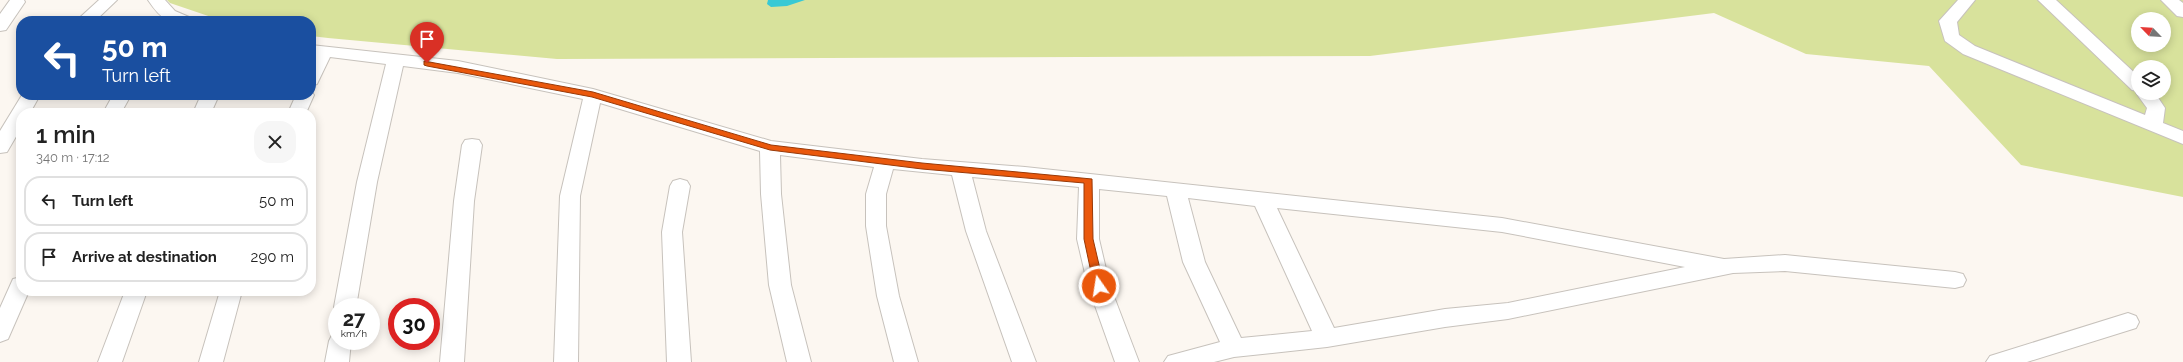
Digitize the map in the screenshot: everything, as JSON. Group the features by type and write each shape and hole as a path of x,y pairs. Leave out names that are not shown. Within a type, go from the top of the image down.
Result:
{"street":[{"path":"91,16 109,0"},
{"path":"156,0 169,16"},
{"path":"1967,0 1948,21 1951,37 1969,50 2183,138"},
{"path":"2046,0 2131,79"},
{"path":"2169,0 2183,12"},
{"path":"0,26 17,2"},
{"path":"317,51 396,59 458,68 593,95 770,148 1502,225 1722,266"},
{"path":"346,298 354,244 396,59"},
{"path":"566,362 570,196 583,133 593,95"},
{"path":"2150,100 2156,108 2153,126"},
{"path":"0,147 16,120"},
{"path":"452,362 464,201 472,145"},
{"path":"770,148 771,194 780,285 799,362"},
{"path":"885,161 876,194 876,226 888,296 906,362"},
{"path":"960,169 976,231 1024,362"},
{"path":"1089,181 1088,239 1099,286 1127,362"},
{"path":"679,362 672,232 680,186"},
{"path":"1176,190 1194,262 1234,348"},
{"path":"1263,200 1327,338"},
{"path":"1176,362 1234,348 1327,338 1445,318 1508,311 1722,266 1785,263 1955,280"},
{"path":"0,333 16,296"},
{"path":"110,362 134,296"},
{"path":"211,362 230,296"},
{"path":"1998,362 2128,322"},
{"path":"337,362 339,350"}],"green space":[{"path":"167,0 2183,0 2183,197 2021,165 1929,66 1806,54 1714,13 1370,56 557,59 316,37 316,16 208,16 170,3"}],"water":[{"path":"768,0 805,0 787,6 771,7 767,4"}],"route":[{"path":"427,63 593,95 722,132 770,148 922,166 1025,174 1089,181 1088,239 1099,286"}]}
